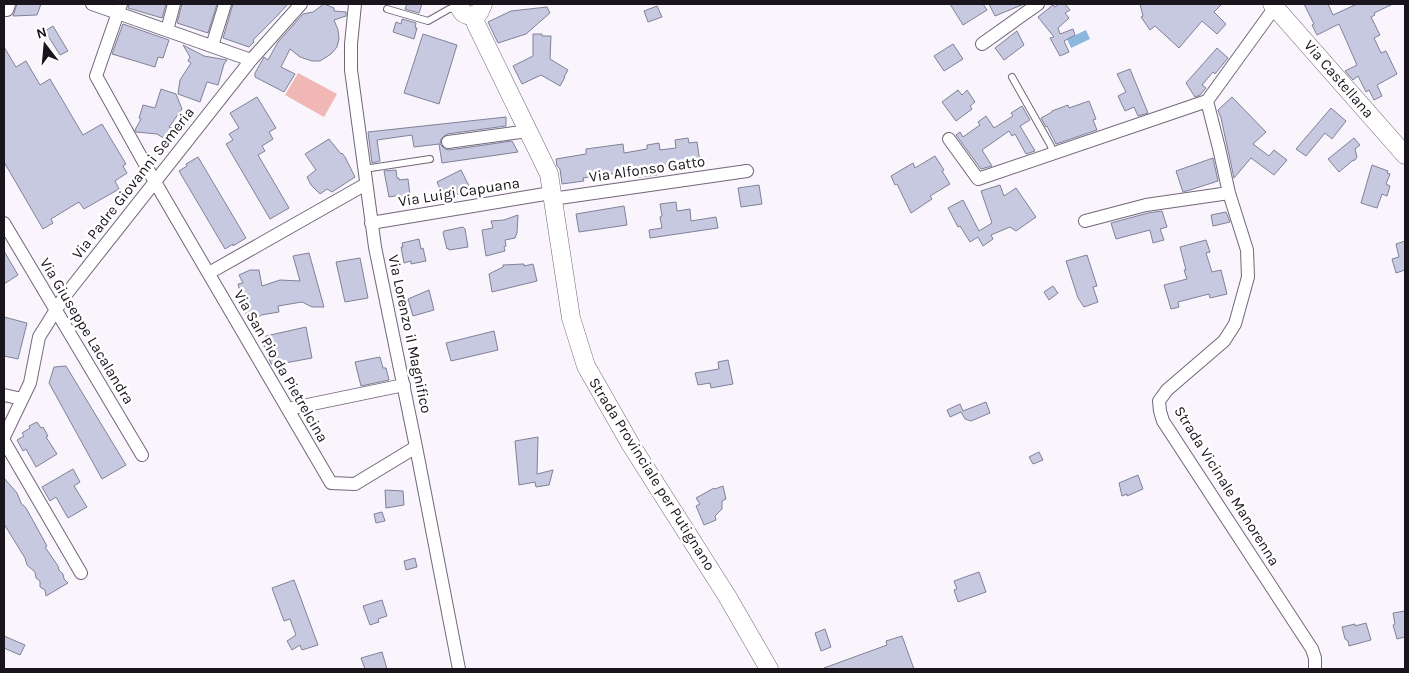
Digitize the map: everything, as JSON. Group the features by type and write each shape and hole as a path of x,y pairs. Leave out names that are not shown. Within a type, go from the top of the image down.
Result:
{"street":[{"path":"92,4 120,8 167,30 251,60"},
{"path":"167,30 174,4"},
{"path":"212,46 225,4"},
{"name":"Via Padre Giovanni Semeria","path":"4,437 30,383 38,338 64,297 251,60 301,4"},
{"name":"Via Lorenzo il Magnifico","path":"355,4 351,44 351,70 371,223 459,669"},
{"path":"982,44 1038,4"},
{"name":"Strada Provinciale per Putignano","path":"474,6 476,24 548,174 571,318 586,366 631,445 727,596 769,669"},
{"path":"949,139 978,179 1207,101 1274,6"},
{"name":"Via Castellana","path":"1274,6 1405,155"},
{"name":"Via San Pio da Pietrelcina","path":"120,8 96,76 155,182 331,483 355,484 416,447"},
{"name":"Strada Vicinale Manorenna","path":"1207,101 1220,148 1229,193 1247,250 1248,277 1235,324 1224,341 1167,390 1159,400 1160,411 1163,420 1312,649 1315,658 1315,669"},
{"path":"448,142 528,131"},
{"name":"Via Alfonso Gatto","path":"552,196 747,171"},
{"path":"209,274 366,184"},
{"path":"1086,221 1146,205 1229,193"},
{"name":"Via Luigi Capuana","path":"371,223 552,196"},
{"name":"Via Giuseppe Lacalandra","path":"4,223 142,455"},
{"path":"288,409 404,385"},
{"path":"4,395 22,399"},
{"path":"4,441 81,573"}],"lane":[{"path":"387,9 428,21 449,9 474,6"},
{"path":"1012,77 1051,146 1052,154"},
{"path":"364,168 430,159"}],"shaded area":[{"path":"298,73 337,94 324,117 285,95"}],"water":[{"path":"1086,30 1090,39 1071,48 1067,39"}],"building":[{"path":"17,4 41,4 37,15 13,16"},
{"path":"129,4 166,4 162,18 128,8"},
{"path":"182,4 217,4 208,33 177,23"},
{"path":"233,4 288,4 253,40 254,42 249,47 223,38"},
{"path":"324,4 334,8 334,11 346,12 346,16 334,20 339,39 337,47 331,54 320,61 312,61 300,57 290,49 281,67 295,74 284,92 255,77 255,73 264,57 268,60 278,42 303,14 313,12"},
{"path":"407,4 422,4 419,13 405,9"},
{"path":"950,4 983,4 987,10 963,25"},
{"path":"989,4 1024,4 995,16"},
{"path":"1059,4 1065,4 1070,10 1065,13 1069,18 1058,28 1060,34 1073,29 1075,35 1064,41 1069,52 1060,56 1050,38 1054,37 1038,17 1053,5 1055,7"},
{"path":"1140,4 1222,4 1214,12 1226,24 1217,34 1202,21 1179,48 1155,26 1150,30 1141,17 1143,16"},
{"path":"1304,4 1328,4 1333,15 1357,4 1393,4 1374,13 1375,15 1371,17 1380,35 1374,38 1381,53 1386,51 1397,74 1377,85 1382,96 1374,100 1369,90 1366,92 1358,76 1353,80 1345,71 1357,65 1339,24 1317,35"},
{"path":"657,6 662,17 648,22 644,11"},
{"path":"547,7 550,13 526,34 498,43 488,22 511,11"},
{"path":"402,19 416,23 415,28 417,28 414,39 393,32 396,22 401,24"},
{"path":"123,24 169,40 163,58 158,57 155,67 112,54"},
{"path":"53,26 68,51 60,55 45,31"},
{"path":"1017,31 1024,45 1004,60 995,48"},
{"path":"423,34 457,45 439,104 404,93"},
{"path":"533,34 551,36 550,59 568,70 560,86 541,75 522,84 513,66 533,56"},
{"path":"953,44 963,59 944,71 934,56"},
{"path":"183,45 204,56 227,60 218,85 207,82 200,102 178,94 180,80 191,63 188,61 190,57"},
{"path":"4,47 16,67 26,61 40,85 50,79 83,135 102,124 126,164 123,166 127,173 115,181 119,189 84,209 79,202 51,219 53,223 43,229 4,162"},
{"path":"1217,48 1228,58 1215,74 1213,72 1202,85 1206,88 1200,95 1195,97 1186,83"},
{"path":"1130,69 1148,113 1138,116 1134,107 1125,111 1118,96 1126,92 1117,74"},
{"path":"161,89 176,94 182,109 169,127 173,128 169,141 157,134 136,132 135,130 141,119 139,118 143,105 155,108"},
{"path":"958,90 962,95 967,90 975,102 970,106 972,109 956,121 942,102"},
{"path":"257,97 276,128 269,132 273,139 262,146 265,151 258,155 289,208 270,219 226,144 233,140 229,134 239,128 230,113"},
{"path":"1232,97 1266,132 1253,144 1269,156 1274,150 1287,160 1274,175 1251,158 1234,178 1218,110"},
{"path":"1089,101 1096,119 1093,120 1097,130 1056,144 1041,118 1052,111 1068,105 1069,108"},
{"path":"1022,106 1030,120 1020,126 1035,151 1026,154 1015,134 1012,136 1009,131 982,150 992,166 981,169 956,135 960,132 963,137 980,125 978,122 986,116 994,128 1013,116 1011,113"},
{"path":"1331,108 1346,121 1332,139 1325,133 1306,156 1296,149"},
{"path":"506,117 506,126 447,134 441,139 440,144 449,150 512,141 518,152 442,163 439,144 414,147 412,135 377,140 380,161 372,163 368,132"},
{"path":"688,138 689,143 697,142 700,162 656,169 657,175 639,177 638,170 583,178 584,181 562,184 560,169 557,166 556,159 586,154 586,149 623,144 624,153 647,149 647,145 659,143 660,150 676,148 675,140"},
{"path":"1354,138 1360,145 1355,149 1357,157 1339,172 1328,159"},
{"path":"329,139 345,157 355,177 332,192 327,189 320,194 311,185 307,177 316,170 305,154"},
{"path":"935,156 950,184 930,196 932,199 911,213 891,176 913,163 915,168"},
{"path":"198,157 246,238 225,249 179,171"},
{"path":"1213,158 1218,181 1183,192 1176,171"},
{"path":"1372,165 1388,171 1387,173 1390,174 1386,184 1390,186 1387,196 1382,194 1377,208 1361,203"},
{"path":"396,170 399,180 408,179 410,196 402,198 401,195 389,197 384,171"},
{"path":"461,170 474,196 457,194 445,200 437,182"},
{"path":"759,185 762,204 741,207 738,188"},
{"path":"1000,185 1004,196 1016,188 1036,217 1016,231 1010,227 991,235 993,239 983,246 978,237 970,242 960,226 958,227 948,208 963,200 979,231 992,223 981,191"},
{"path":"676,202 677,211 690,209 691,221 716,217 718,228 650,238 649,230 662,228 660,204"},
{"path":"624,206 627,225 579,232 576,214"},
{"path":"1162,211 1167,227 1160,229 1164,240 1153,243 1150,230 1116,239 1111,223"},
{"path":"1226,212 1230,222 1213,226 1211,215"},
{"path":"518,215 517,233 515,238 505,240 505,251 486,256 482,230 493,228 491,221 504,220"},
{"path":"463,227 468,247 447,249 444,231"},
{"path":"419,239 426,261 411,264 411,261 404,263 402,243"},
{"path":"1206,240 1210,252 1206,253 1212,272 1221,270 1227,294 1210,298 1209,294 1178,302 1179,307 1171,309 1164,285 1187,279 1180,247"},
{"path":"1405,241 1405,270 1396,273 1392,259 1399,257 1396,244"},
{"path":"4,251 18,275 4,284"},
{"path":"309,253 324,307 312,307 302,302 278,306 279,312 261,315 248,321 238,284 243,283 239,275 250,270 259,270 262,286 280,280 300,281 293,256"},
{"path":"1087,255 1097,286 1093,287 1098,302 1084,307 1078,298 1066,261"},
{"path":"360,258 368,298 345,302 336,262"},
{"path":"524,264 524,266 533,264 537,281 492,292 489,274 503,267 503,265"},
{"path":"1053,286 1058,293 1049,300 1044,292"},
{"path":"429,290 434,310 413,316 408,299"},
{"path":"4,317 27,323 18,359 4,356"},
{"path":"306,327 312,358 271,364 263,343 266,336"},
{"path":"494,331 498,350 451,361 446,343"},
{"path":"380,357 383,368 386,368 389,380 361,386 355,362"},
{"path":"728,360 733,384 711,388 710,383 698,385 695,373 719,369 718,362"},
{"path":"66,366 126,465 102,479 49,383 54,367"},
{"path":"986,402 990,413 971,421 965,419 961,412 950,417 947,410 960,404 963,411"},
{"path":"37,422 41,428 43,427 48,436 46,437 57,454 36,467 26,449 23,451 17,440 24,436 22,433 30,428 29,426"},
{"path":"538,437 537,474 553,470 549,485 536,487 535,482 519,485 515,441"},
{"path":"1039,452 1043,460 1033,464 1029,457"},
{"path":"73,469 80,482 74,486 87,507 68,518 56,497 50,501 42,487"},
{"path":"1138,475 1143,489 1127,496 1127,494 1122,496 1119,483"},
{"path":"4,478 17,493 47,546 45,547 68,583 46,596 45,590 40,587 40,581 36,578 35,572 27,565 25,558 4,524"},
{"path":"723,486 726,499 722,501 722,509 715,516 716,520 704,525 696,506 700,504 696,498 714,488"},
{"path":"385,490 403,491 404,505 386,508"},
{"path":"382,512 385,521 376,523 374,514"},
{"path":"415,558 417,567 406,570 404,561"},
{"path":"979,572 986,592 958,602 954,590 957,589 954,581"},
{"path":"294,580 318,645 302,650 300,645 292,650 287,641 296,635 290,619 284,621 272,588"},
{"path":"382,600 387,616 378,619 379,622 370,625 363,606"},
{"path":"1405,611 1405,637 1397,639 1393,625 1395,624 1393,613"},
{"path":"1366,623 1371,640 1349,646 1342,627"},
{"path":"825,629 831,647 821,651 815,633"},
{"path":"4,636 25,645 20,655 4,648"},
{"path":"902,636 914,669 824,669 887,645 886,641"},
{"path":"382,652 387,669 365,669 361,658"}]}
